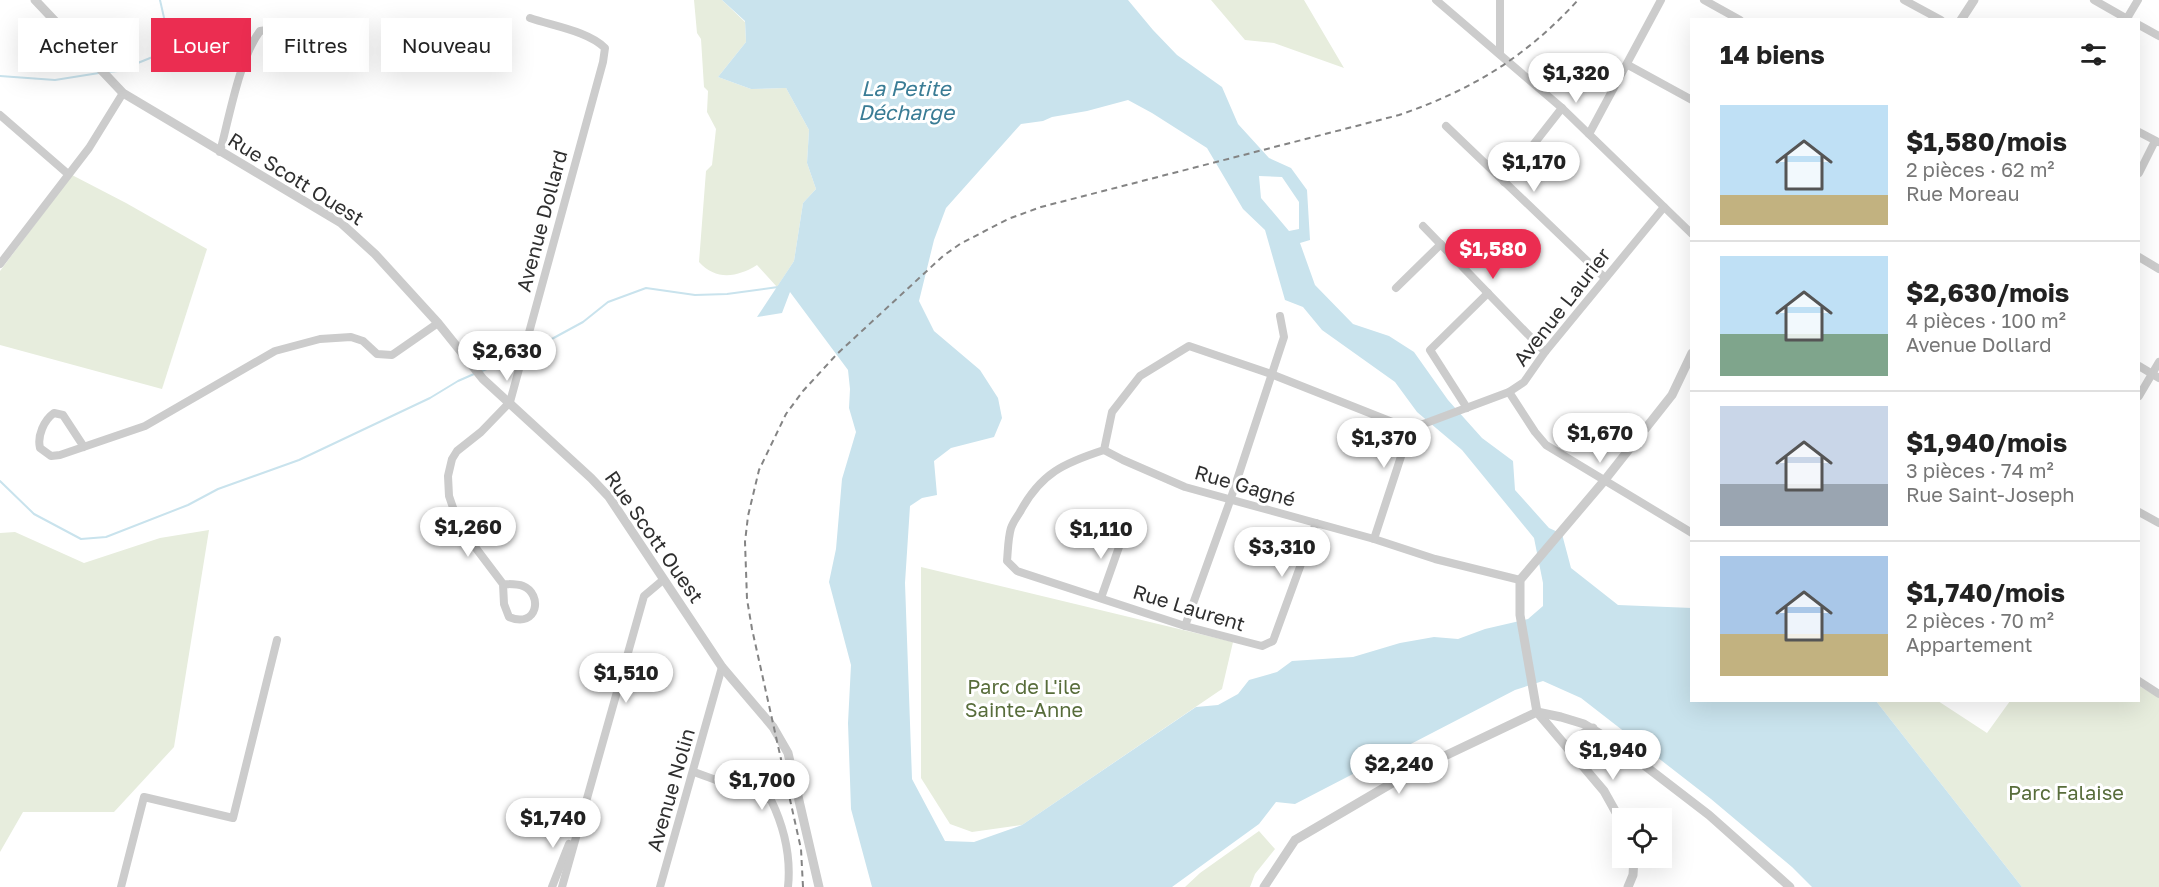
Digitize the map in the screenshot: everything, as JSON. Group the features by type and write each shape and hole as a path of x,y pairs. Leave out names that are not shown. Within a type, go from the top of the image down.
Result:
{"street":[{"name":"Rue Scott Ouest","path":"35,0 123,93 341,223 375,254 438,322 476,371 609,497 722,667 773,727 788,753 819,887"},
{"path":"1436,0 1562,108 1690,232"},
{"path":"1500,0 1500,54"},
{"path":"1590,134 1661,0"},
{"path":"1704,0 1736,18"},
{"path":"1904,0 1937,18"},
{"path":"1962,18 1974,0"},
{"path":"2094,0 2125,18"},
{"path":"2128,18 2138,0"},
{"name":"Avenue Dollard","path":"510,402 605,48 598,41 587,36 530,18"},
{"path":"2140,26 2159,36"},
{"path":"220,152 252,41 263,31"},
{"path":"1628,65 1690,99"},
{"path":"0,264 89,148 123,93"},
{"path":"1504,182 1562,108"},
{"path":"0,115 68,174"},
{"path":"1446,126 1605,278"},
{"path":"2140,133 2157,142 2140,171"},
{"name":"Avenue Laurier","path":"1410,429 1509,392 1524,382 1545,352 1664,207"},
{"path":"1423,226 1545,352"},
{"path":"1396,288 1441,244"},
{"path":"2140,258 2159,269"},
{"path":"1467,408 1430,350 1488,293"},
{"path":"1185,626 1230,501 1284,337 1280,316"},
{"path":"84,447 63,415 54,412 47,418 38,441 39,448 44,453 60,456 145,426 275,351 320,339 351,337 363,341 377,354 392,355 438,322"},
{"path":"1104,450 1112,412 1140,376 1189,346 1271,374 1410,429 1374,539"},
{"path":"1614,808 1604,791 1537,712 1520,615 1520,580 1558,538 1672,395 1690,357"},
{"path":"2140,395 2155,376 2159,362"},
{"path":"2140,367 2155,376"},
{"path":"1509,392 1546,445 1690,532"},
{"path":"503,584 523,586 530,592 535,608 526,620 509,617 504,604 503,584 457,519 449,496 448,476 452,459 457,451 482,432 510,402"},
{"name":"Rue Gagné","path":"1104,450 1185,487 1230,501 1316,522 1435,559 1520,580"},
{"name":"Rue Laurent","path":"1104,450 1062,466 1041,480 1028,498 1011,529 1007,561 1017,571 1185,626 1262,646 1273,641 1316,522"},
{"path":"2140,513 2159,523"},
{"path":"1101,598 1125,530"},
{"path":"562,887 644,596 663,580"},
{"path":"121,887 144,796 233,818 277,640"},
{"name":"Avenue Nolin","path":"660,887 722,667"},
{"path":"2140,682 2159,694"},
{"path":"1264,887 1295,840 1411,772 1537,712 1593,728 1614,742 1709,815 1790,887"},
{"path":"1574,757 1575,741 1579,735 1593,728"},
{"path":"693,772 771,801 780,818 790,868 788,887"},
{"path":"552,887 579,821"},
{"path":"1628,887 1633,868"}],"green space":[{"path":"694,0 722,0 745,22 746,42 718,77 751,89 786,88 809,130 807,163 816,189 803,203 794,261 777,287 757,265 742,272 727,275 713,272 699,262 706,171 712,165 716,129 707,112 708,91 704,87 701,39 697,33"},
{"path":"1211,0 1304,0 1344,68 1274,43 1245,40"},
{"path":"72,175 207,249 162,389 0,345 0,271"},
{"path":"209,530 174,747 114,812 23,812 0,852 0,533 15,532 84,563 160,538"},
{"name":"Parc de L'ile Sainte-Anne","path":"921,567 1233,642 1222,689 1022,825 972,832 950,824 921,778"},
{"name":"Parc Falaise","path":"2140,687 2159,697 2159,887 2022,887 1877,702 1940,702 1987,733 2009,702 2140,702"},
{"path":"1259,831 1275,849 1255,874 1250,887 1185,887 1200,873"}],"water":[{"name":"La Petite Décharge","path":"722,0 1128,0 1177,55 1222,87 1238,124 1269,158 1291,168 1307,190 1310,240 1300,243 1315,285 1353,324 1389,336 1414,352 1448,400 1482,438 1513,461 1515,490 1549,528 1562,534 1571,568 1618,605 1690,608 1690,702 1877,702 2022,887 1812,887 1792,867 1711,799 1581,698 1543,681 1515,690 1295,804 1276,802 1259,824 1172,887 872,887 851,809 848,723 851,665 829,582 836,549 842,479 856,432 849,408 848,370 790,292 782,313 757,317 794,261 803,203 816,189 807,163 809,130 786,88 751,89 718,77 746,42 745,21","holes":["1128,100 1207,148 1243,209 1265,230 1285,300 1303,307 1322,330 1395,382 1417,412 1462,450 1534,538 1543,583 1543,606 1528,619 1485,629 1458,639 1434,637 1400,643 1353,657 1292,661 1277,672 1249,680 1238,694 1218,705 1196,707 1022,825 974,842 945,841 912,779 905,583 910,506 922,498 937,495 934,461 951,448 994,437 1002,418 998,398 980,370 934,331 919,301 934,240 946,208 1021,124 1043,121","1259,176 1282,177 1299,202 1299,229 1289,231 1261,198"]}],"waterway":[{"path":"139,63 165,52 170,44 160,0"},
{"path":"0,76 55,80 99,73"},
{"path":"526,353 583,322 608,302 646,288 695,295 727,294 778,287"},
{"path":"482,371 521,355"},
{"path":"0,481 34,514 81,539 106,537 188,505 218,489 299,460 430,398 474,374"}],"railway":[{"path":"803,887 801,849 752,629 747,599 745,542 748,516 759,470 786,414 803,391 837,354 943,256 960,244 1008,219 1041,207 1399,115 1426,105 1474,83 1518,55 1578,0"}]}
